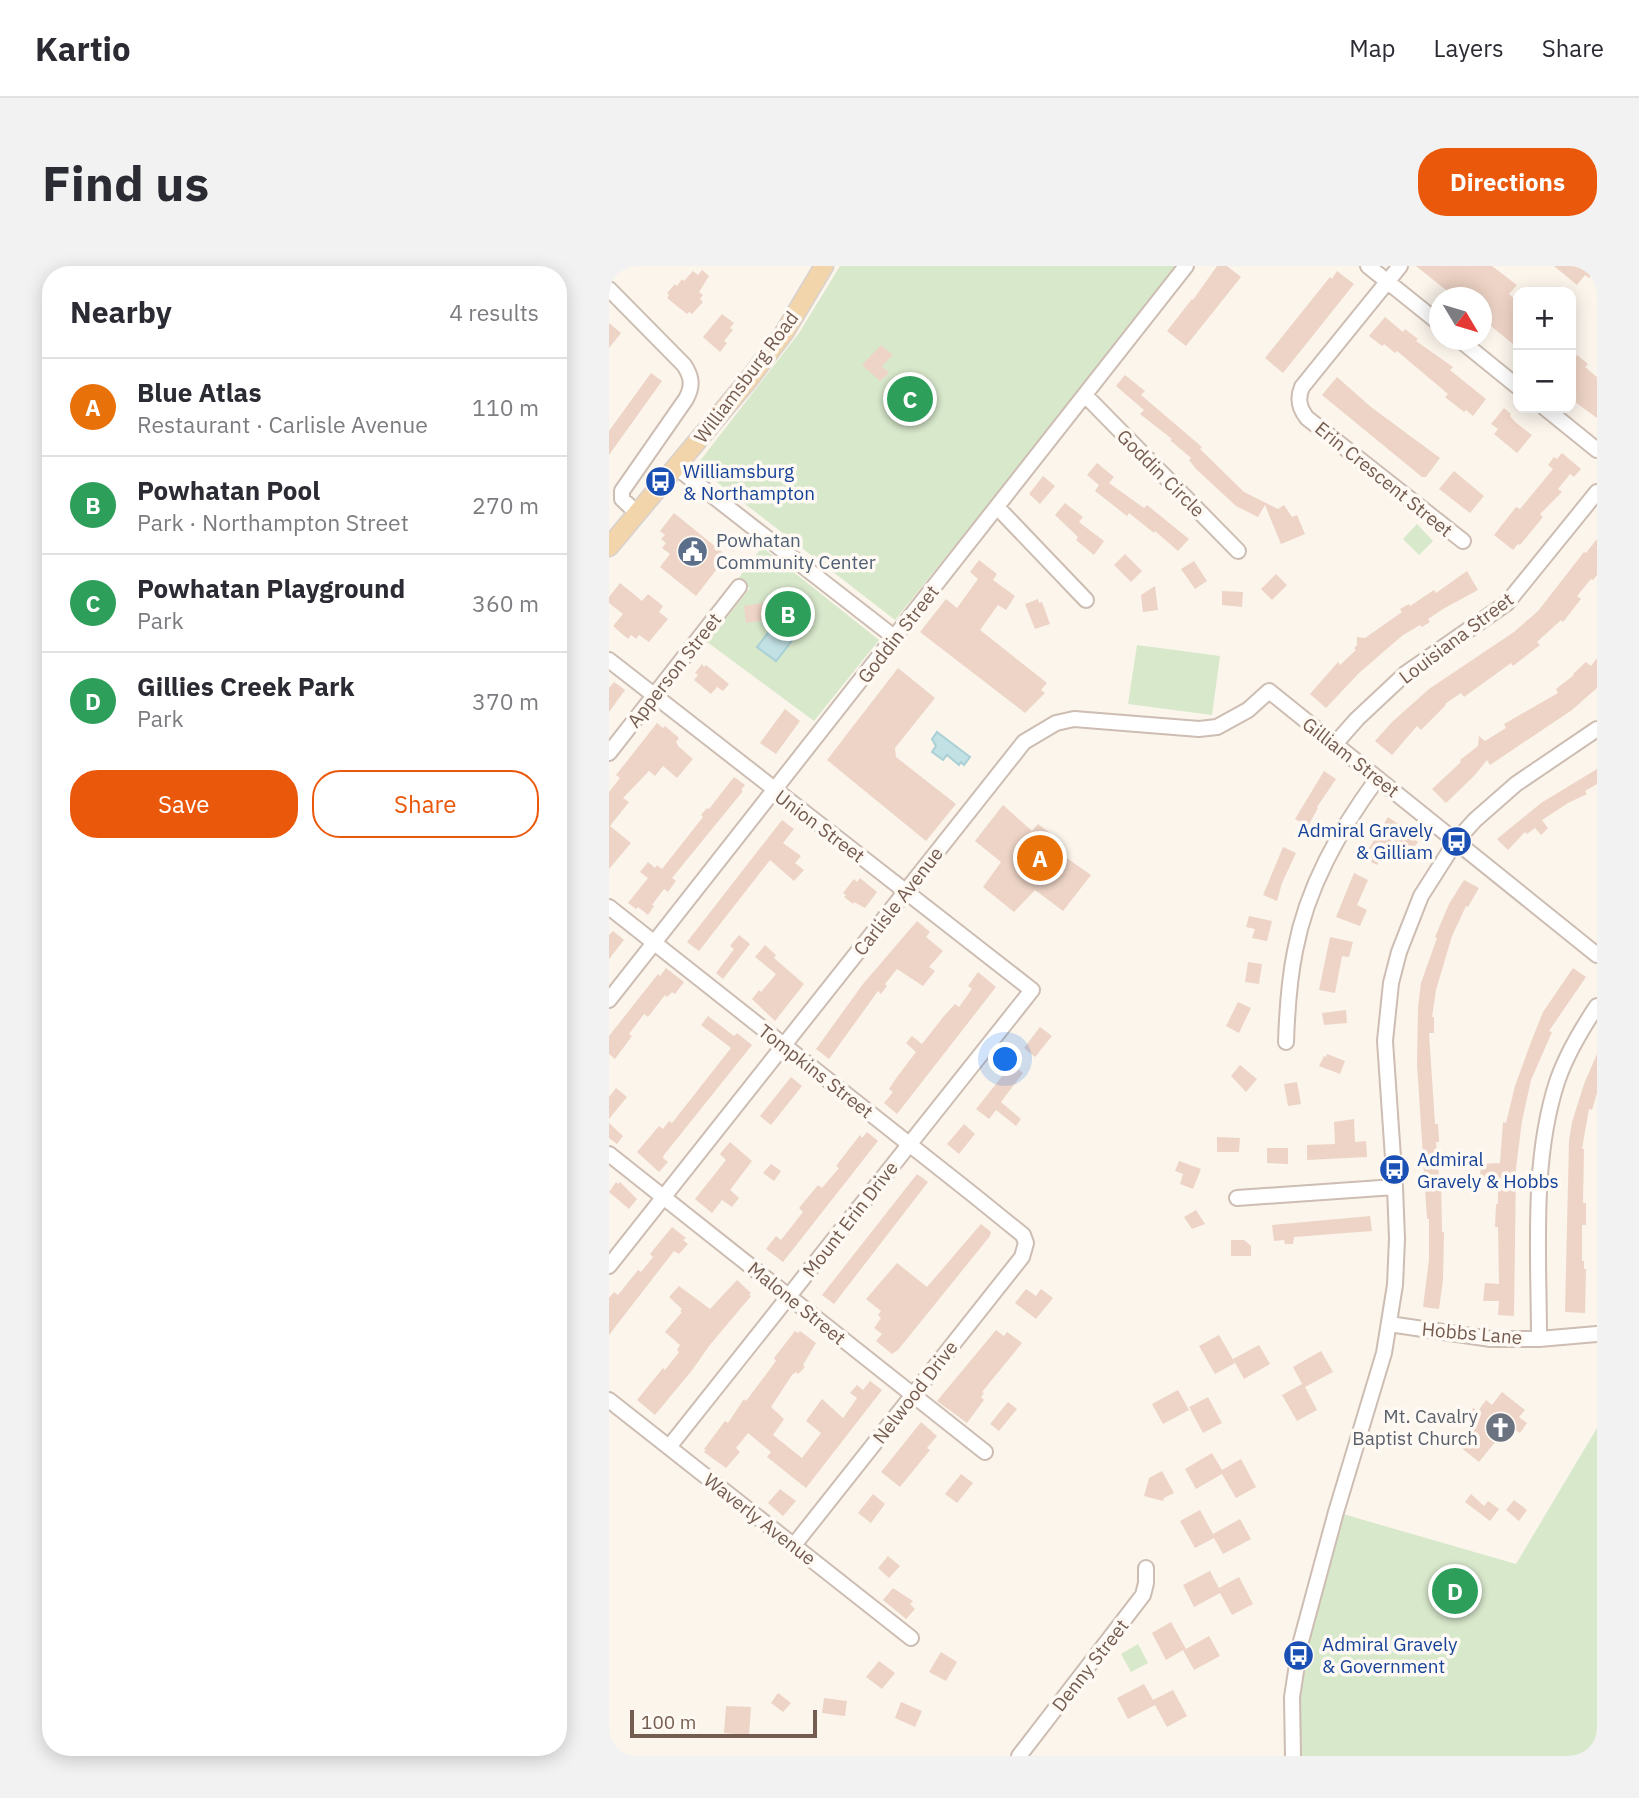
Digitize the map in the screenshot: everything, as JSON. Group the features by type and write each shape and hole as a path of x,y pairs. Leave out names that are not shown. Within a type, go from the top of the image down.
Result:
{"main road":[{"name":"Williamsburg Road","path":"609,547 677,468 784,333 824,266"}],"street":[{"name":"Goddin Street","path":"609,1000 1186,266"},
{"path":"1368,266 1429,314"},
{"path":"1387,281 1400,266"},
{"name":"Erin Crescent Street","path":"1387,281 1303,387 1299,396 1300,406 1307,418 1463,541"},
{"path":"609,289 684,365 691,379 686,399 622,491 622,499 638,513"},
{"path":"1472,350 1513,383"},
{"name":"Goddin Circle","path":"1084,395 1238,551"},
{"path":"1551,413 1597,450"},
{"path":"677,468 894,637"},
{"name":"Louisiana Street","path":"1334,745 1357,719 1405,674 1507,603 1597,492"},
{"path":"997,508 1086,600"},
{"name":"Apperson Street","path":"609,753 739,587"},
{"name":"Union Street","path":"609,660 1032,990"},
{"name":"Gilliam Street","path":"1269,691 1597,955"},
{"name":"Carlisle Avenue","path":"609,1266 1024,742 1056,723 1074,719 1199,729 1217,727 1248,710 1269,691"},
{"path":"1293,1756 1292,1697 1300,1644 1335,1513 1384,1353 1389,1324 1397,1260 1385,1041 1391,983 1399,952 1411,919 1431,879 1456,841 1495,801 1597,729"},
{"path":"1286,1042 1293,962 1305,912 1332,847 1377,779"},
{"name":"Tompkins Street","path":"609,907 1023,1236"},
{"name":"Mount Erin Drive","path":"669,1447 1032,990"},
{"path":"1539,1339 1540,1201 1544,1137 1558,1080 1582,1029 1597,1006"},
{"name":"Malone Street","path":"609,1154 985,1452"},
{"path":"1237,1198 1395,1187"},
{"name":"Nelwood Drive","path":"794,1545 1022,1257 1026,1243 1023,1236"},
{"name":"Hobbs Lane","path":"1389,1324 1491,1339 1539,1339 1597,1334"},
{"name":"Waverly Avenue","path":"609,1400 911,1638"},
{"name":"Denny Street","path":"1019,1756 1143,1595 1146,1568"}],"green space":[{"path":"840,266 1180,266 895,620 696,466 799,333"},
{"path":"1417,524 1433,541 1419,555 1403,539"},
{"path":"762,547 879,640 814,721 707,642 750,588 738,579"},
{"path":"1137,645 1220,656 1212,715 1128,704"},
{"path":"1597,1428 1597,1756 1293,1756 1292,1697 1336,1512 1516,1564"},
{"path":"1138,1644 1148,1663 1131,1672 1121,1654"}],"water":[{"path":"786,610 805,624 776,661 757,647"},
{"path":"937,732 970,757 964,765 961,762 959,765 947,755 943,760 932,752 936,746 932,739"}],"building":[{"path":"1217,266 1227,266 1241,277 1186,346 1167,331"},
{"path":"1416,266 1492,266 1517,285 1509,294 1513,298 1513,344 1492,327 1492,287 1442,287"},
{"path":"1554,266 1597,266 1597,269 1589,278 1585,275 1577,285"},
{"path":"702,270 709,276 699,292 703,295 700,299 703,302 692,314 687,314 667,298 667,293 693,271 698,275"},
{"path":"1337,271 1354,284 1283,373 1265,358"},
{"path":"722,314 734,323 730,328 733,330 724,341 727,343 720,352 703,337"},
{"path":"1385,317 1403,332 1405,329 1418,339 1416,341 1453,367 1450,370 1486,399 1473,416 1445,397 1448,394 1397,351 1395,353 1369,336"},
{"path":"609,323 621,333 609,348"},
{"path":"881,345 893,355 882,366 889,373 880,381 862,365"},
{"path":"1576,356 1588,364 1585,367 1597,377 1597,418 1576,403"},
{"path":"651,373 662,381 609,455 609,431"},
{"path":"1125,375 1145,391 1141,395 1202,447 1200,449 1244,492 1278,509 1284,505 1292,517 1297,515 1305,534 1281,544 1265,505 1258,517 1236,506 1196,469 1189,460 1191,458 1170,440 1172,439 1140,414 1144,410 1116,386"},
{"path":"1337,377 1371,407 1440,458 1426,477 1422,477 1322,395"},
{"path":"1504,408 1515,422 1532,435 1517,453 1494,434 1498,429 1491,424"},
{"path":"1562,453 1581,469 1574,477 1570,474 1558,489 1562,492 1540,514 1543,517 1513,550 1494,535 1516,507 1520,509 1553,469 1548,465 1554,457 1557,459"},
{"path":"1097,463 1114,477 1109,483 1144,508 1147,505 1189,539 1178,551 1155,531 1154,533 1129,513 1127,516 1095,491 1099,485 1087,475"},
{"path":"1454,471 1484,496 1470,513 1439,489"},
{"path":"1043,476 1055,486 1040,504 1029,494"},
{"path":"1065,503 1083,517 1079,522 1104,541 1094,555 1076,540 1078,537 1055,515"},
{"name":"Powhatan Community Center","path":"674,513 727,556 696,596 660,567 670,554 662,548 666,543 661,539 665,535 660,531"},
{"path":"1597,539 1597,575 1577,596 1581,599 1563,622 1561,620 1537,642 1540,645 1464,697 1461,693 1445,704 1421,730 1417,726 1392,755 1375,741 1429,689 1514,632 1538,611"},
{"path":"1125,554 1142,571 1131,582 1114,565"},
{"path":"979,560 997,574 993,580 1015,596 1006,610 998,605 980,630 1047,683 1041,690 1045,693 1025,713 920,632 946,599 957,608 978,579 970,572"},
{"path":"1194,561 1207,581 1195,589 1181,569"},
{"path":"1467,571 1478,590 1443,609 1428,619 1430,622 1422,627 1420,625 1403,635 1359,673 1326,708 1310,694 1338,662 1340,665 1356,650 1354,648 1357,645 1357,637 1365,638 1402,612 1400,609 1409,604 1410,606 1434,590 1436,593"},
{"path":"1276,574 1287,585 1272,600 1261,589"},
{"path":"620,583 642,601 648,594 663,606 659,612 668,619 649,642 639,635 636,639 631,635 628,639 613,626 623,614 609,603 609,597"},
{"path":"1155,586 1158,610 1143,612 1141,595"},
{"path":"1222,591 1243,592 1242,607 1222,605"},
{"path":"1038,599 1039,603 1042,602 1050,624 1035,629 1025,604"},
{"path":"777,601 767,613 768,620 746,623 744,606"},
{"path":"1597,658 1597,688 1572,710 1490,765 1487,760 1446,803 1432,789 1478,746 1479,736 1485,741 1506,728 1504,724 1558,693 1556,689 1586,662 1591,666"},
{"path":"702,664 729,684 723,691 717,687 711,694 694,680 698,675 695,673"},
{"path":"898,668 935,698 895,748 896,757 956,804 926,841 827,760"},
{"path":"614,682 625,690 609,712 609,688"},
{"path":"785,709 800,721 776,754 760,743"},
{"path":"657,723 679,738 676,742 678,746 693,759 677,778 663,766 655,776 649,771 623,798 629,802 610,826 631,843 609,869 609,792 620,778 616,775"},
{"path":"1597,769 1597,784 1585,791 1587,794 1542,820 1548,828 1541,835 1535,828 1527,834 1525,832 1508,850 1497,839 1541,803"},
{"path":"1324,771 1336,779 1308,826 1295,819"},
{"path":"734,777 745,785 741,790 743,791 672,878 676,881 668,892 664,889 648,915 628,903 648,878 640,872 648,862 655,868 657,865 662,869 703,817 701,815 709,809"},
{"path":"1003,805 1032,831 1038,824 1051,834 1063,844 1058,852 1091,875 1063,911 1035,890 1014,912 983,887 1001,862 975,841"},
{"path":"1388,817 1418,842 1410,852 1392,839 1377,865 1363,858"},
{"path":"782,820 794,829 783,843 801,856 795,863 804,870 794,881 770,860 699,951 687,942"},
{"path":"1283,847 1296,853 1277,901 1263,895"},
{"path":"1354,873 1368,880 1357,905 1367,910 1360,926 1336,917"},
{"path":"860,878 877,892 865,908 854,902 853,904 843,893 854,879 857,882"},
{"path":"1464,880 1479,888 1468,907 1466,906 1452,936 1436,990 1432,1017 1434,1033 1429,1033 1435,1124 1438,1124 1439,1142 1436,1142 1444,1232 1443,1280 1439,1309 1423,1307 1429,1259 1429,1219 1417,1064 1418,1007 1421,983 1437,938 1435,937 1449,904"},
{"path":"1249,916 1272,921 1267,941 1252,938 1255,929 1246,927"},
{"path":"917,921 930,932 926,937 943,951 929,967 935,971 923,986 897,969 881,994 878,991 829,1059 816,1049 863,984"},
{"path":"613,931 624,940 609,959 609,935"},
{"path":"739,935 750,944 723,979 716,973 734,949 730,946"},
{"path":"1330,937 1353,942 1349,957 1342,956 1335,993 1319,990"},
{"path":"765,945 776,955 774,958 804,984 775,1021 752,999 776,974 755,957"},
{"path":"1248,962 1262,964 1259,984 1245,982"},
{"path":"666,968 684,982 675,994 672,992 667,997 665,995 648,1017 644,1014 615,1059 609,1054 609,1036 658,974 660,976"},
{"path":"1573,968 1586,977 1549,1031 1552,1032 1531,1080 1522,1121 1516,1168 1514,1316 1498,1315 1499,1301 1483,1301 1485,1283 1499,1284 1498,1227 1495,1227 1498,1178 1480,1177 1481,1164 1500,1163 1503,1122 1506,1123 1515,1086 1531,1042 1543,1012"},
{"path":"978,972 996,987 897,1114 884,1103 893,1092 889,1089 916,1052 906,1043 912,1036 922,1044 955,1004 959,1007 972,989 968,986"},
{"path":"1238,1002 1251,1008 1239,1033 1226,1026"},
{"path":"1346,1010 1347,1023 1324,1025 1322,1013"},
{"path":"708,1016 734,1036 737,1033 752,1045 664,1155 663,1158 668,1162 659,1172 637,1152 659,1126 663,1129 669,1121 672,1123 731,1048 701,1025"},
{"path":"1040,1027 1052,1036 1035,1057 1024,1048"},
{"path":"1327,1054 1345,1061 1340,1074 1319,1066"},
{"path":"1597,1054 1597,1093 1592,1110 1589,1109 1582,1149 1583,1203 1586,1203 1586,1225 1582,1225 1582,1261 1586,1269 1585,1313 1565,1312 1569,1141 1584,1084"},
{"path":"1012,1064 1023,1073 1001,1102 1021,1119 1016,1126 996,1110 989,1119 976,1109"},
{"path":"1240,1065 1257,1079 1246,1092 1231,1076"},
{"path":"791,1077 802,1086 771,1125 760,1116"},
{"path":"1297,1082 1301,1104 1288,1106 1284,1084"},
{"path":"616,1088 627,1097 609,1119 609,1097"},
{"path":"1354,1119 1355,1142 1366,1141 1367,1157 1307,1160 1307,1145 1335,1144 1334,1122"},
{"path":"609,1123 623,1136 617,1144 609,1138"},
{"path":"964,1124 975,1134 959,1154 947,1144"},
{"path":"867,1132 878,1141 783,1262 766,1249 776,1236 781,1240 803,1212 799,1208 818,1185 822,1188 839,1168 836,1166 860,1135 862,1138"},
{"path":"1217,1137 1240,1138 1239,1152 1217,1152"},
{"path":"730,1142 752,1161 730,1190 739,1198 732,1207 722,1200 712,1213 695,1199 726,1160 720,1154"},
{"path":"1267,1148 1288,1148 1288,1164 1267,1163"},
{"path":"1179,1161 1201,1169 1193,1189 1180,1184 1183,1174 1175,1171"},
{"path":"771,1164 781,1171 774,1181 763,1173"},
{"path":"917,1174 928,1182 834,1304 822,1295"},
{"path":"616,1182 620,1182 637,1199 629,1209 609,1192"},
{"path":"1196,1210 1205,1224 1192,1229 1184,1217"},
{"path":"1370,1216 1372,1231 1294,1237 1293,1244 1285,1244 1284,1240 1274,1241 1272,1225"},
{"path":"981,1224 991,1232 990,1236 892,1354 876,1341 882,1334 874,1328 881,1318 878,1315 881,1311 866,1299 897,1263 927,1287"},
{"path":"672,1227 686,1238 683,1240 688,1244 679,1254 674,1251 609,1335 609,1298 614,1292 618,1295 638,1270 641,1272 653,1257 650,1254"},
{"path":"1231,1240 1244,1240 1251,1246 1251,1256 1231,1256"},
{"path":"737,1280 751,1296 655,1415 637,1400 679,1352 677,1350 680,1345 665,1332 682,1309 669,1297 679,1286 710,1309"},
{"path":"1026,1289 1036,1296 1041,1289 1053,1298 1036,1319 1015,1303"},
{"path":"996,1330 1004,1336 1007,1332 1022,1343 982,1392 984,1393 981,1397 984,1400 967,1423 937,1401"},
{"path":"795,1331 800,1331 816,1343 803,1365 805,1367 798,1374 796,1372 792,1375 771,1407 784,1419 773,1435 802,1458 821,1433 806,1421 822,1399 843,1418 857,1398 850,1393 857,1385 863,1390 870,1381 882,1390 806,1488 767,1457 771,1452 748,1433 736,1448 740,1452 726,1468 704,1452 725,1421 728,1423 744,1399 746,1401"},
{"path":"1219,1335 1235,1363 1215,1374 1199,1346"},
{"path":"1259,1345 1270,1364 1244,1379 1233,1359"},
{"path":"1321,1351 1333,1372 1305,1387 1317,1410 1297,1421 1282,1395 1302,1384 1293,1367"},
{"path":"1178,1390 1189,1410 1163,1424 1152,1404"},
{"name":"Mt. Cavalry Baptist Church","path":"1502,1392 1525,1410 1519,1417 1527,1423 1520,1433 1512,1428 1504,1439 1500,1436 1479,1462 1459,1446 1477,1424 1468,1416 1473,1408 1478,1411 1486,1400 1492,1405"},
{"path":"1208,1397 1222,1423 1203,1433 1189,1407"},
{"path":"1008,1402 1017,1409 999,1431 990,1424"},
{"path":"921,1422 937,1436 927,1448 930,1450 900,1487 881,1472"},
{"path":"1212,1453 1222,1470 1241,1459 1256,1487 1236,1498 1222,1474 1196,1489 1185,1469"},
{"path":"1162,1471 1174,1493 1163,1501 1144,1496 1149,1478"},
{"path":"961,1474 973,1483 957,1503 945,1494"},
{"path":"780,1489 796,1501 783,1516 768,1503"},
{"path":"873,1494 885,1504 871,1523 858,1513"},
{"path":"1471,1494 1484,1506 1488,1501 1499,1509 1490,1521 1465,1502"},
{"path":"1514,1500 1527,1510 1519,1521 1506,1510"},
{"path":"1200,1510 1213,1534 1240,1519 1251,1539 1223,1554 1214,1538 1195,1548 1180,1521"},
{"path":"888,1556 900,1566 889,1578 878,1568"},
{"path":"1210,1571 1219,1588 1239,1577 1253,1604 1232,1615 1220,1593 1194,1607 1183,1585"},
{"path":"893,1588 913,1601 910,1604 915,1609 906,1619 883,1600"},
{"path":"1171,1622 1186,1649 1209,1636 1220,1656 1194,1670 1183,1650 1166,1660 1152,1633"},
{"path":"941,1652 957,1662 946,1681 929,1672"},
{"path":"879,1661 895,1673 882,1689 866,1677"},
{"path":"1144,1684 1153,1700 1173,1690 1187,1716 1167,1727 1155,1705 1128,1719 1117,1698"},
{"path":"778,1693 791,1703 783,1712 771,1703"},
{"path":"824,1698 847,1701 845,1716 822,1713"},
{"path":"901,1702 922,1711 915,1727 895,1718"},
{"path":"726,1706 751,1707 749,1735 724,1733"}],"place":[{"name":"Powhatan Playground","path":"910,399"},
{"name":"Williamsburg & Northampton","path":"660,482"},
{"name":"Powhatan Community Center","path":"693,551"},
{"name":"Powhatan Pool","path":"788,614"},
{"name":"Admiral Gravely & Gilliam","path":"1456,841"},
{"name":"Blue Atlas","path":"1040,858"},
{"name":"Admiral Gravely & Hobbs","path":"1394,1170"},
{"name":"Mt. Cavalry Baptist Church","path":"1501,1427"},
{"name":"Gillies Creek Park","path":"1455,1591"},
{"name":"Admiral Gravely & Government","path":"1299,1655"}]}
